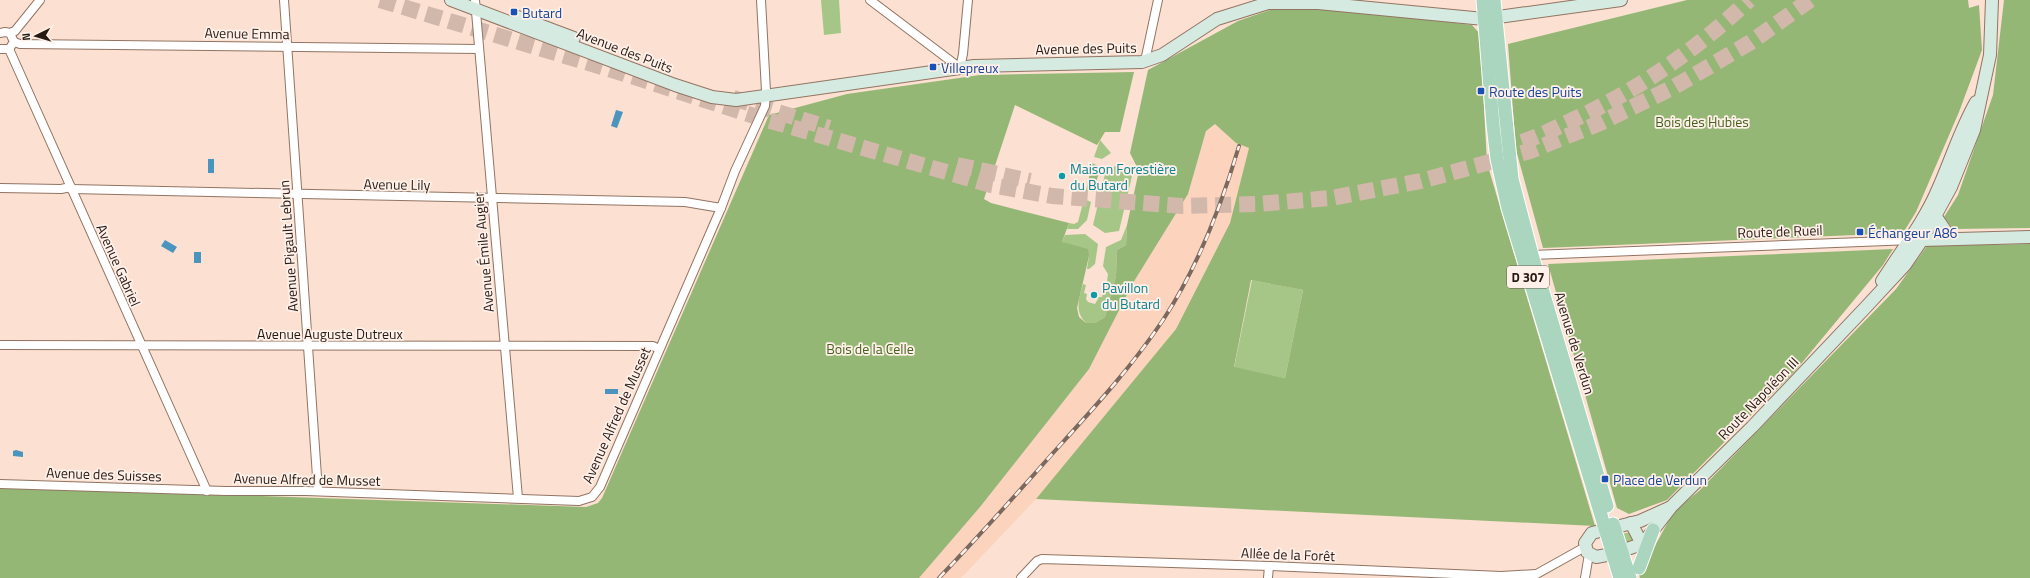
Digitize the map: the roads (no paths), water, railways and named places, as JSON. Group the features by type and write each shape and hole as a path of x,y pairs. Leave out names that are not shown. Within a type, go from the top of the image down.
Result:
{"main road":[{"path":"1483,0 1490,18"},
{"path":"1490,18 1494,0"},
{"name":"Avenue de Verdun","path":"1490,18 1512,179 1609,528"},
{"name":"Avenue de Verdun","path":"1490,18 1493,125 1497,159 1508,208 1617,553 1630,578"},
{"path":"1638,573 1653,530"},
{"path":"1638,573 1642,544"},
{"name":"Avenue de Verdun","path":"1617,553 1620,578"}],"street":[{"path":"1,31 10,33 15,31 40,0"},
{"name":"Avenue Pigault Lebrun","path":"284,0 318,491"},
{"name":"Avenue des Puits","path":"451,0 474,4 700,93 727,99 766,97 990,64 1135,63 1145,61 1166,52 1217,19 1268,2 1318,3 1490,18 1621,0"},
{"name":"Avenue Alfred de Musset","path":"206,491 318,491 579,501 592,497 600,487 721,208 735,171 765,106 766,97 761,0"},
{"path":"870,0 960,68 963,54 968,0"},
{"path":"1145,61 1158,0"},
{"name":"Route Napoléon III","path":"1987,0 1991,24"},
{"name":"Route Napoléon III","path":"1642,544 1670,508 1752,427 1905,265 1922,240 1936,217 1951,187 1974,130 1990,55 1992,0"},
{"name":"Avenue Émile Augier","path":"474,4 518,498"},
{"path":"4,49 14,42 10,33"},
{"name":"Avenue Emma","path":"14,42 20,44 479,48"},
{"name":"Avenue Gabriel","path":"4,49 71,188 206,491"},
{"name":"Route Napoléon III","path":"1865,308 1909,240 1938,190 1970,113 1981,93"},
{"name":"Avenue Lily","path":"0,188 71,188 685,202 721,208"},
{"path":"1936,217 1951,239"},
{"name":"Route de Rueil","path":"1532,255 1909,240 2030,237"},
{"name":"Avenue Auguste Dutreux","path":"0,345 653,346 660,349"},
{"name":"Avenue des Suisses","path":"0,484 206,491"},
{"name":"Route Napoléon III","path":"1609,528 1631,523 1670,508"},
{"path":"1587,550 1596,557 1617,553 1642,544 1631,523"},
{"path":"1585,578 1587,550 1585,543 1589,535 1609,528"},
{"path":"1533,576 1587,550"},
{"name":"Allée de la Forêt","path":"1021,578 1039,559 1269,566 1500,577 1533,576"},
{"path":"1268,578 1269,566"}],"water":[{"path":"616,110 623,112 617,128 611,126"},
{"path":"208,159 214,159 214,173 208,173"},
{"path":"165,240 177,247 173,253 161,246"},
{"path":"194,252 201,252 201,263 194,263"},
{"path":"605,389 618,389 618,394 605,394"},
{"path":"16,450 23,452 23,457 13,456 13,451"}],"tunnel":[{"path":"380,0 625,74 757,117 991,185 1052,196 1182,206 1258,204 1331,198 1421,181 1530,151 1600,123 1674,87 1751,42 1810,0"},
{"path":"1522,142 1591,111 1640,84 1707,37 1749,0"},
{"path":"733,98 829,128"},
{"path":"957,165 1030,181"}],"railway":[{"path":"939,578 1097,405 1151,338 1176,300 1198,258 1216,214 1239,146"}],"place":[{"name":"Butard","path":"514,12"},
{"name":"Villepreux","path":"933,67"},
{"name":"Route des Puits","path":"1481,91"},
{"name":"Maison Forestière du Butard","path":"1062,176"},
{"name":"Échangeur A86","path":"1860,232"},
{"name":"Pavillon du Butard","path":"1094,295"},
{"name":"Place de Verdun","path":"1605,479"}],"park label":[{"name":"Bois des Hubies","path":"1702,121"},
{"name":"Bois de la Celle","path":"870,348"}]}
